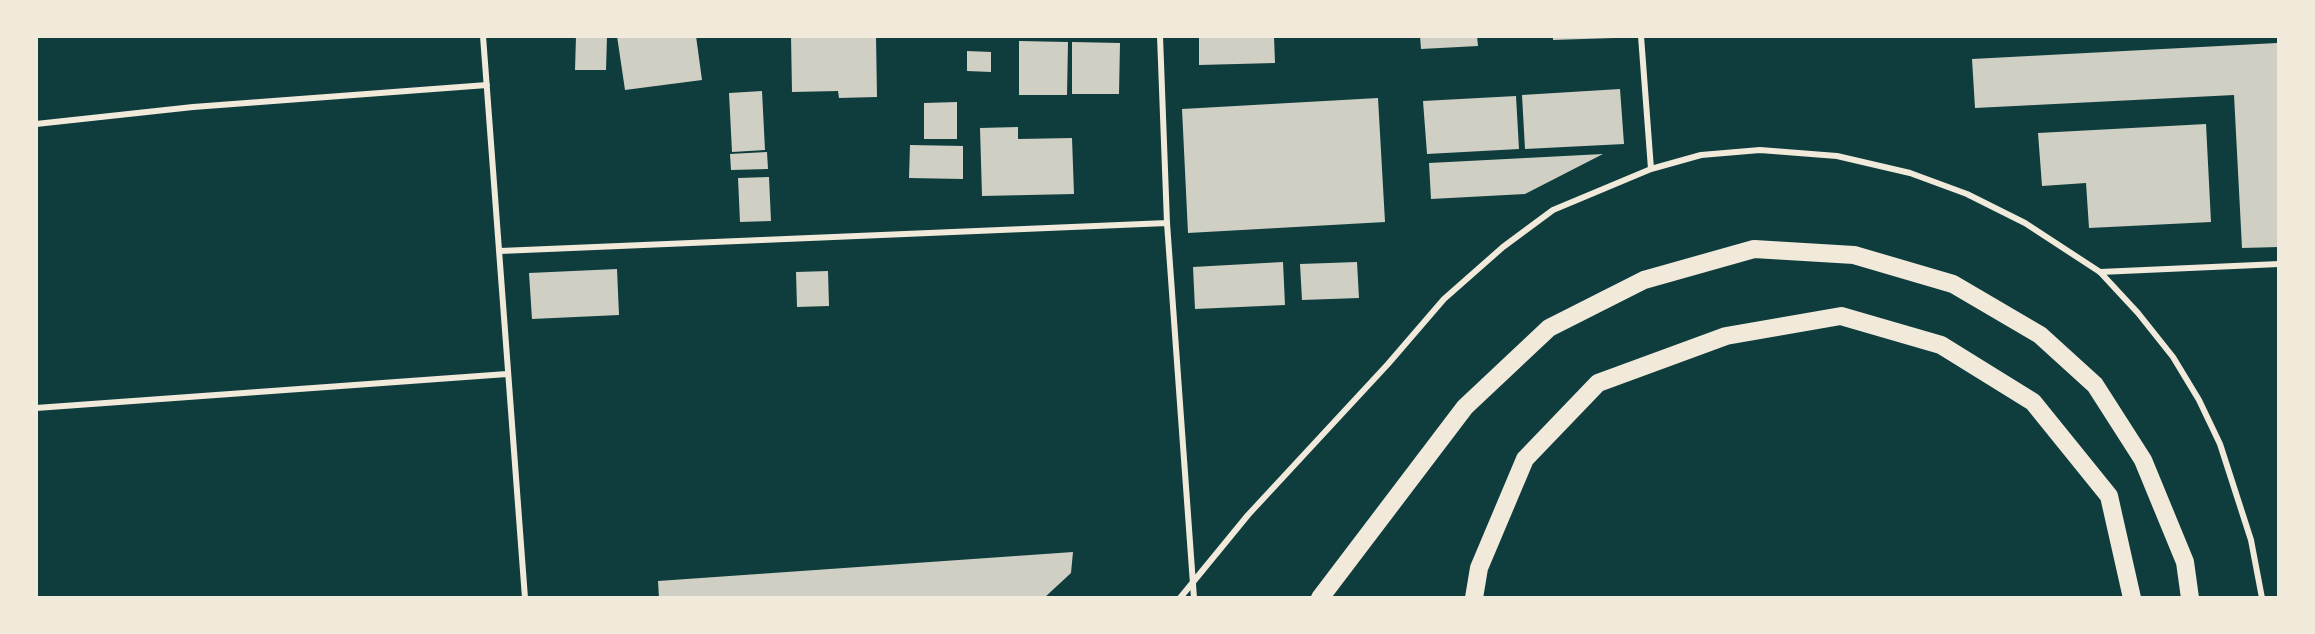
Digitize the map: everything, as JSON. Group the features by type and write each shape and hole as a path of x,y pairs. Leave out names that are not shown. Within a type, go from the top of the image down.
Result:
{"highway":[{"path":"1320,598 1465,407 1549,328 1644,280 1754,249 1854,255 1953,284 2040,335 2095,385 2143,460 2185,562 2190,598"},
{"path":"1474,598 1479,568 1525,459 1598,383 1726,336 1842,316 1941,345 2033,402 2109,496 2132,598"}],"street":[{"path":"483,36 525,598"},
{"path":"1160,36 1167,224 1194,598"},
{"path":"1641,36 1651,169"},
{"path":"36,124 193,107 488,85"},
{"path":"1180,598 1248,515 1389,364 1444,299 1503,247 1552,210 1651,169 1701,155 1760,150 1837,156 1910,173 1967,194 2025,223 2100,272 2138,313 2173,357 2199,400 2220,444 2251,540 2262,598"},
{"path":"500,251 1167,224"},
{"path":"2100,272 2279,264"},
{"path":"36,408 507,374"}],"building":[{"path":"576,36 607,36 606,70 575,70"},
{"path":"617,36 696,36 702,80 625,90"},
{"path":"791,36 876,36 877,97 839,98 838,91 792,92"},
{"path":"1199,36 1274,36 1275,63 1199,65"},
{"path":"1420,36 1477,36 1478,46 1421,49"},
{"path":"1553,36 1613,36 1614,38 1553,40"},
{"path":"1019,41 1068,42 1067,95 1019,95"},
{"path":"1072,42 1120,43 1119,94 1072,94"},
{"path":"2277,43 2279,247 2242,248 2234,95 1975,108 1972,59"},
{"path":"967,51 991,52 991,72 967,71"},
{"path":"1620,89 1624,144 1525,149 1522,95"},
{"path":"762,91 765,150 732,152 729,93"},
{"path":"1516,96 1519,149 1427,154 1423,101"},
{"path":"1378,98 1385,222 1188,233 1182,109"},
{"path":"957,102 957,139 924,139 924,103"},
{"path":"2206,124 2211,222 2089,228 2086,183 2042,186 2038,133"},
{"path":"1018,127 1018,139 1072,138 1074,194 982,196 980,128"},
{"path":"910,145 963,146 963,179 909,178"},
{"path":"767,152 768,169 731,170 730,154"},
{"path":"1603,154 1525,194 1431,199 1429,163"},
{"path":"769,177 771,221 740,222 738,178"},
{"path":"1283,262 1285,305 1195,309 1193,267"},
{"path":"1357,262 1359,298 1302,300 1300,264"},
{"path":"617,269 619,315 532,319 529,273"},
{"path":"828,271 829,306 797,307 796,272"},
{"path":"1073,552 1071,573 1044,598 659,598 658,581"}]}
